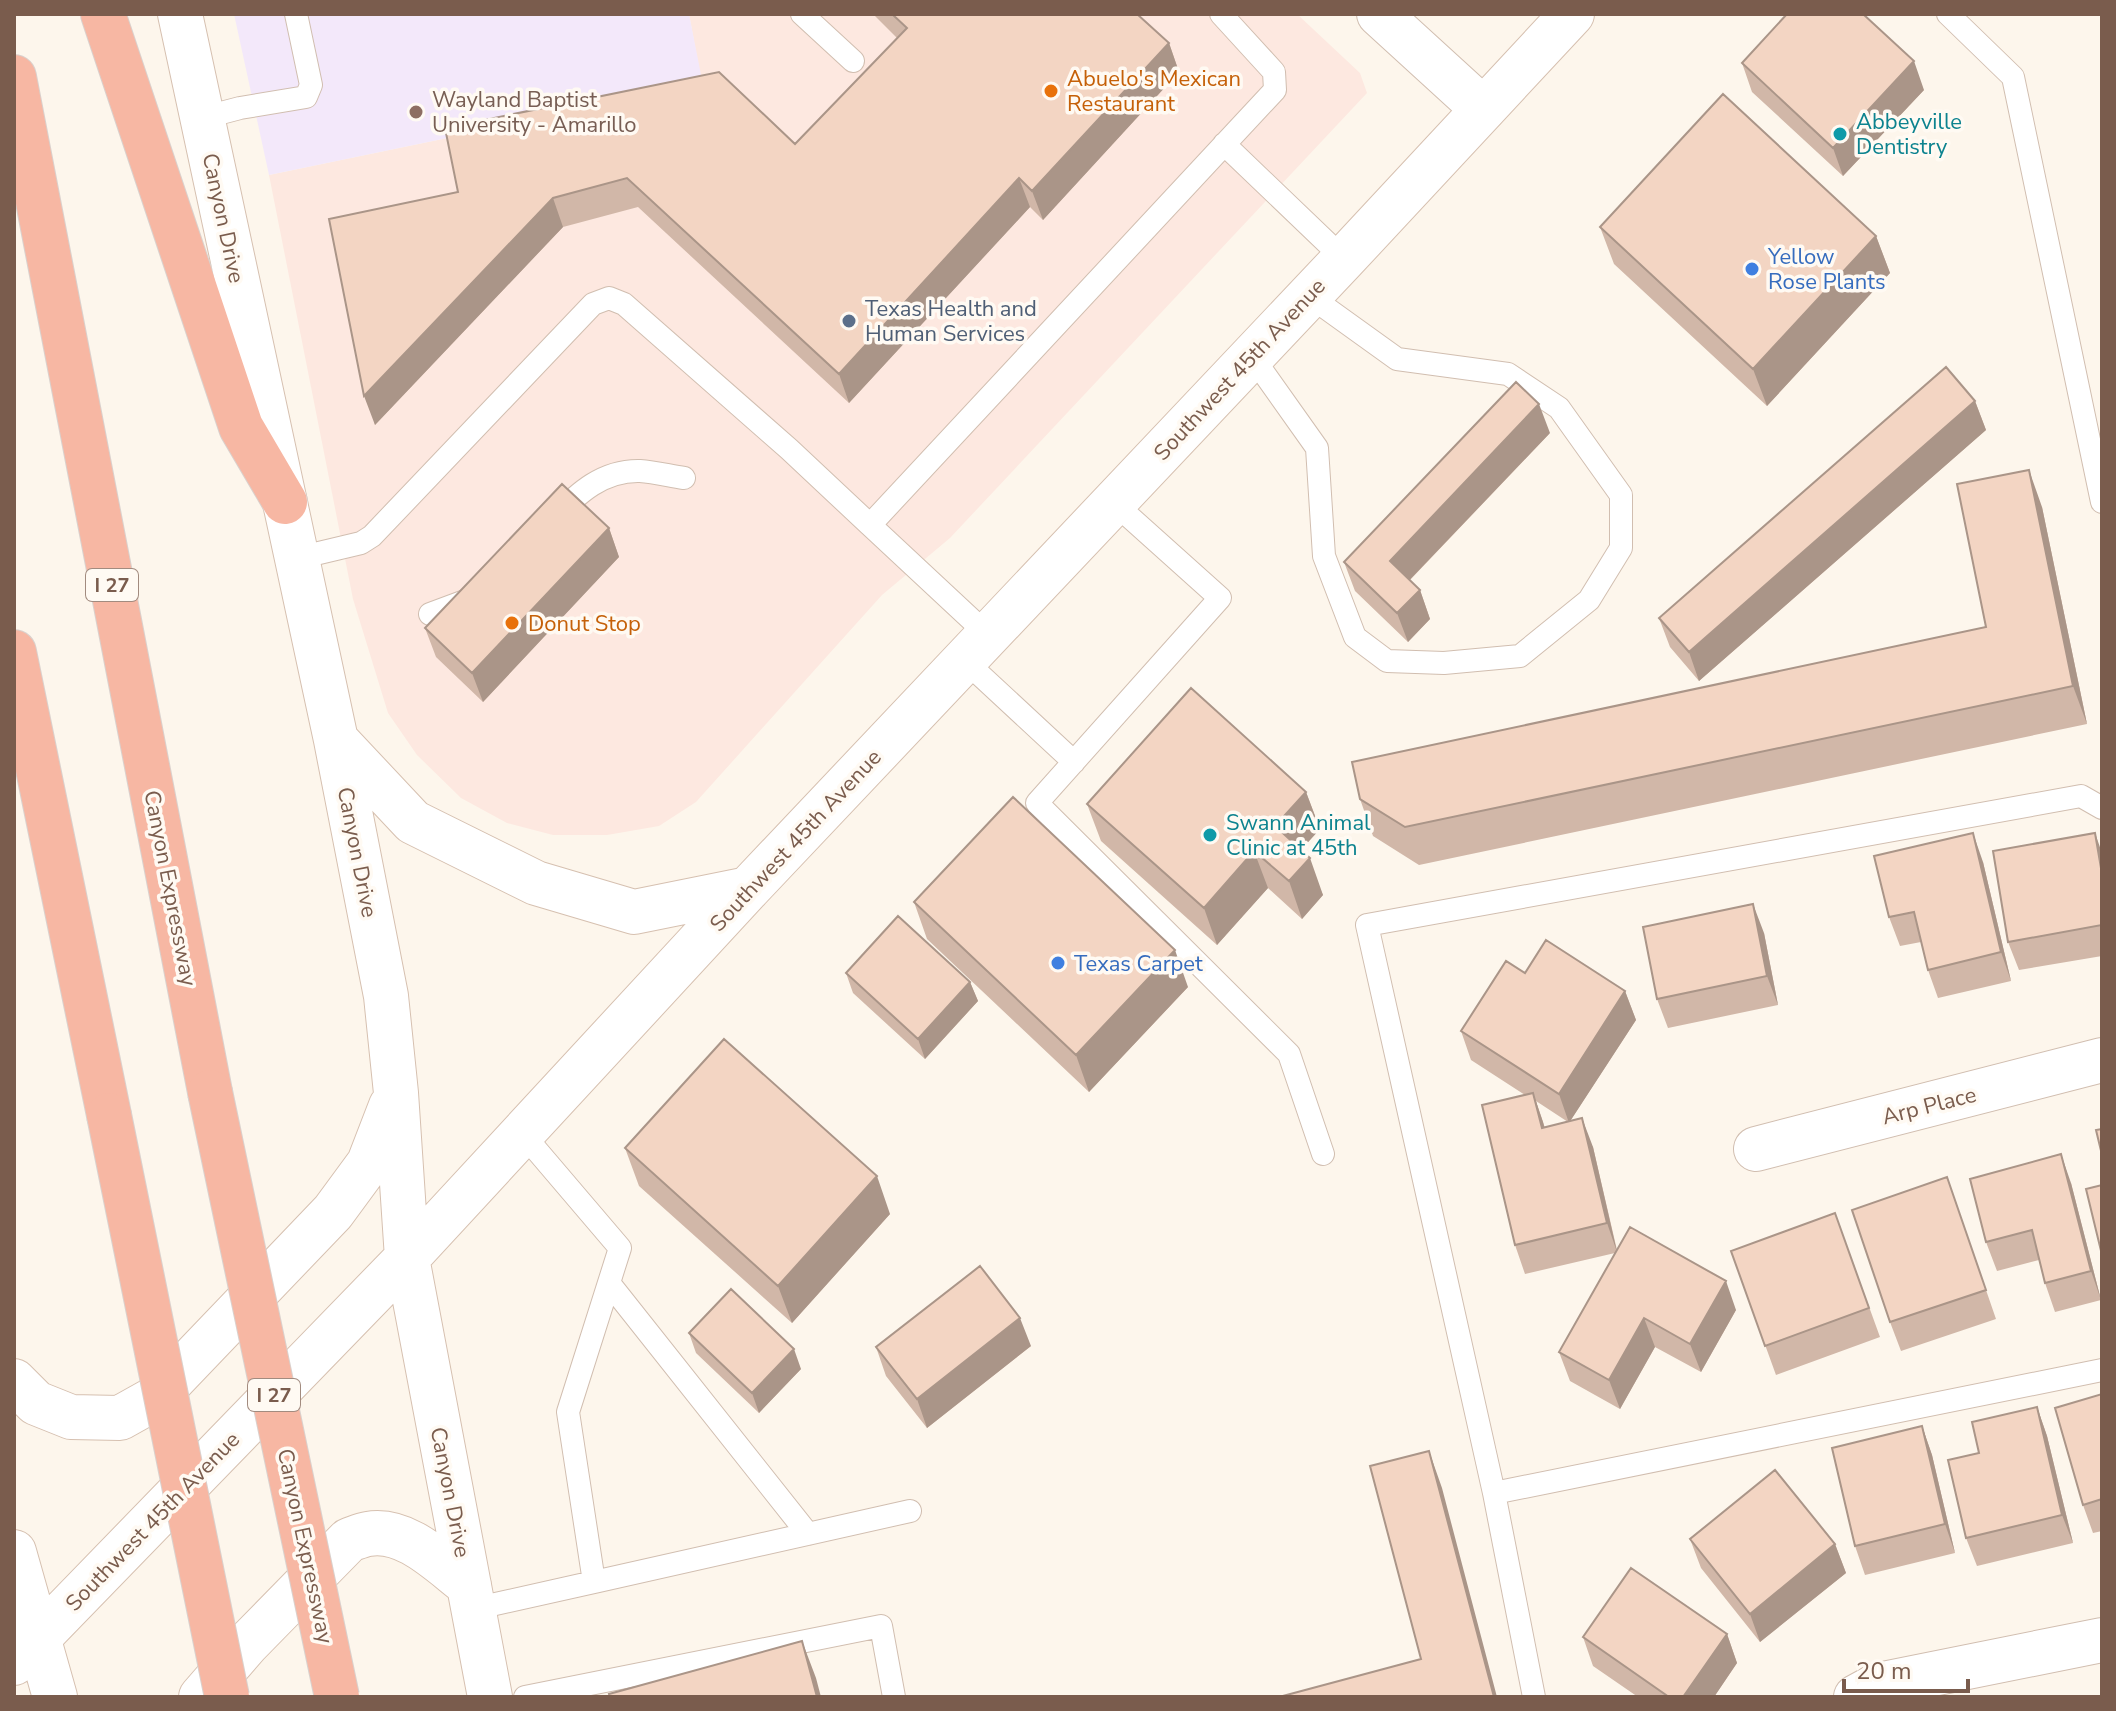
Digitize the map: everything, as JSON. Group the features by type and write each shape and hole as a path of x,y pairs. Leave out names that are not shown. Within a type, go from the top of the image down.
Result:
{"highway":[{"path":"103,14 241,427 285,502"},
{"name":"Canyon Expressway","path":"14,77 210,1092 337,1697"},
{"path":"14,652 227,1697"}],"main road":[{"name":"Canyon Drive","path":"180,14 298,558 386,996 407,1258 490,1697"},
{"path":"1379,14 1483,109"},
{"name":"Southwest 45th Avenue","path":"26,1650 407,1258 748,889 1344,259 1566,16"},
{"path":"336,740 413,822 536,883 634,912 748,889"},
{"name":"Arp Place","path":"1756,1149 2102,1060"},
{"path":"14,1381 36,1403 71,1417 120,1418 154,1399 333,1212 369,1163 396,1093"},
{"path":"201,1697 247,1644 349,1540 370,1533 397,1535 419,1547 471,1597"},
{"path":"14,1552 26,1650 55,1697"},
{"path":"1856,1697 1878,1685 2102,1640"}],"lane":[{"path":"202,118 306,97 311,85 296,14"},
{"path":"802,14 853,61"},
{"path":"1948,14 2013,77 2102,502"},
{"path":"870,525 1275,90 1274,72 1226,16"},
{"path":"1224,144 1344,259"},
{"path":"1251,355 1317,448 1324,556 1355,637 1387,661 1444,663 1520,656 1589,600 1621,548 1621,495 1559,408 1508,374 1397,359 1308,295"},
{"path":"298,558 361,543 372,536 593,304 609,298 624,304 646,323 870,525 1074,762"},
{"path":"541,532 573,499 601,478 638,471 684,478"},
{"path":"1113,502 1220,598 1037,803 1289,1054 1323,1154"},
{"path":"430,614 472,599 489,586"},
{"path":"1534,1697 1494,1493 1367,925 2081,796 2102,808"},
{"path":"522,1133 620,1248 568,1412 594,1582"},
{"path":"609,1283 808,1534"},
{"path":"1494,1493 2102,1370"},
{"path":"471,1597 594,1582 910,1511"},
{"path":"525,1697 881,1626 894,1697"}],"shaded area":[{"name":"Wayland Baptist University - Amarillo","path":"234,14 689,14 703,85 269,175"},
{"path":"689,14 1297,14 1360,73 1367,93 950,538 882,595 696,802 659,826 607,835 553,835 507,823 461,798 417,755 388,713 353,599 269,175 702,85"}],"building":[{"path":"892,14 1137,14 1169,43 1032,191 1019,178 839,374 627,178 553,198 364,396 329,219 458,192 445,128 719,72 795,144 907,28"},
{"name":"Abbeyville Dentistry","path":"1787,14 1863,14 1914,61 1833,148 1742,63"},
{"name":"Yellow Rose Plants","path":"1723,94 1876,236 1753,369 1600,227"},
{"path":"1946,367 1975,401 1689,652 1659,618"},
{"path":"1516,382 1539,404 1390,561 1420,590 1397,613 1344,562"},
{"path":"2029,470 2073,686 1405,827 1360,799 1352,762 1986,627 1957,484"},
{"path":"562,484 609,528 472,673 425,628"},
{"name":"Swann Animal Clinic at 45th","path":"1191,688 1306,792 1275,826 1310,858 1289,881 1254,851 1204,908 1087,804"},
{"name":"Texas Carpet","path":"1013,797 1175,950 1076,1055 914,902"},
{"path":"1973,833 2001,952 1928,970 1914,912 1889,917 1874,856"},
{"path":"2095,833 2102,874 2102,925 2008,942 1993,851"},
{"path":"1753,904 1767,976 1657,999 1643,927"},
{"path":"898,916 970,982 918,1039 846,973"},
{"path":"1546,940 1625,991 1559,1094 1461,1031 1506,961 1525,973"},
{"path":"724,1039 877,1176 778,1286 625,1148"},
{"path":"1533,1093 1542,1128 1582,1118 1607,1223 1515,1245 1482,1105"},
{"path":"2102,1129 2102,1155 2096,1130"},
{"path":"2061,1154 2091,1271 2045,1283 2032,1230 1986,1242 1970,1179"},
{"path":"1947,1177 1986,1290 1890,1322 1852,1210"},
{"path":"2102,1185 2102,1255 2086,1189"},
{"path":"1835,1213 1869,1308 1765,1346 1731,1251"},
{"path":"1630,1227 1726,1281 1690,1344 1644,1318 1609,1380 1559,1352"},
{"path":"980,1266 1020,1318 917,1399 876,1347"},
{"path":"731,1289 794,1349 752,1393 689,1333"},
{"path":"2102,1394 2102,1499 2083,1505 2055,1408"},
{"path":"2037,1407 2062,1515 1966,1538 1948,1460 1979,1453 1972,1422"},
{"path":"1922,1426 1945,1524 1855,1546 1832,1448"},
{"path":"1429,1451 1494,1697 1279,1697 1421,1659 1370,1466"},
{"path":"1775,1470 1835,1544 1750,1614 1690,1539"},
{"path":"1631,1568 1727,1634 1683,1697 1669,1697 1583,1637"},
{"path":"802,1641 817,1697 610,1697 609,1694"}],"place":[{"name":"Abuelo's Mexican Restaurant","path":"1051,91"},
{"name":"Wayland Baptist University - Amarillo","path":"416,112"},
{"name":"Abbeyville Dentistry","path":"1840,134"},
{"name":"Yellow Rose Plants","path":"1752,269"},
{"name":"Texas Health and Human Services","path":"849,321"},
{"name":"Donut Stop","path":"512,623"},
{"name":"Swann Animal Clinic at 45th","path":"1210,835"},
{"name":"Texas Carpet","path":"1058,963"}]}
